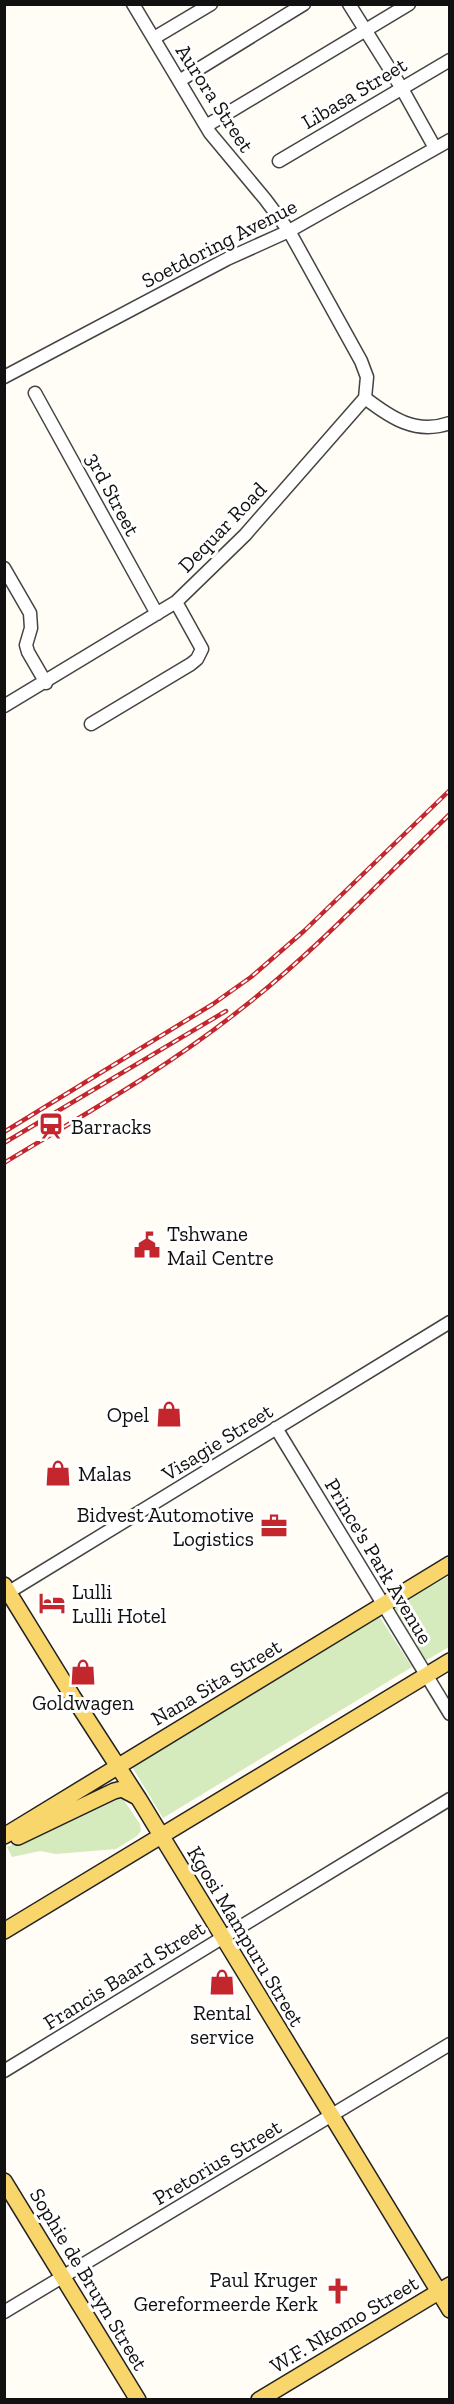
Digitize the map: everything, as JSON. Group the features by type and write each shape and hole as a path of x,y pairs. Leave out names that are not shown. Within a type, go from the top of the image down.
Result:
{"main road":[{"name":"Nana Sita Street","path":"4,1836 450,1564"},
{"name":"Kgosi Mampuru Street","path":"6,1591 139,1799 332,2116 444,2289 450,2310"},
{"path":"4,1931 450,1661"},
{"path":"4,1843 118,1790 127,1791 139,1799"},
{"name":"Sophie de Bruyn Street","path":"4,2181 138,2400"},
{"name":"W.F. Nkomo Street","path":"260,2399 444,2289"}],"street":[{"name":"Aurora Street","path":"134,4 206,126 289,231 362,361 367,376 365,398"},
{"path":"154,38 211,4"},
{"path":"179,81 304,4"},
{"path":"349,4 435,147"},
{"path":"206,126 410,4"},
{"name":"Libasa Street","path":"279,161 450,60"},
{"name":"Soetdoring Avenue","path":"4,377 227,260 289,231 450,140"},
{"name":"3rd Street","path":"35,393 157,614"},
{"path":"365,398 389,416 412,426 437,428 450,423"},
{"name":"Dequar Road","path":"4,706 46,683 176,602 245,536 365,398"},
{"path":"4,568 30,613 31,628 26,645 46,683"},
{"path":"91,724 191,663 201,654 202,649 176,602"},
{"name":"Visagie Street","path":"6,1591 450,1322"},
{"name":"Prince's Park Avenue","path":"276,1428 450,1714"},
{"name":"Francis Baard Street","path":"4,2071 450,1799"},
{"name":"Pretorius Street","path":"4,2312 450,2044"}],"green space":[{"path":"449,1576 449,1647 425,1661 393,1608"},
{"path":"379,1616 412,1667 163,1818 131,1765"},
{"path":"121,1796 140,1824 141,1831 116,1849 56,1854 40,1851 12,1857 7,1847"}],"railway":[{"path":"4,1132 213,1004 251,977 304,931 450,790"},
{"path":"4,1163 155,1071 213,1031 296,963 450,814"},
{"path":"4,1143 226,1011"}],"place":[{"name":"Barracks","path":"51,1126"},
{"name":"Tshwane Mail Centre","path":"147,1245"},
{"name":"Opel","path":"169,1414"},
{"name":"Malas","path":"58,1473"},
{"name":"Bidvest Automotive Logistics","path":"274,1526"},
{"name":"Lulli Lulli Hotel","path":"52,1603"},
{"name":"Goldwagen","path":"83,1672"},
{"name":"Rental service","path":"222,1982"},
{"name":"Paul Kruger Gereformeerde Kerk","path":"338,2291"}]}
